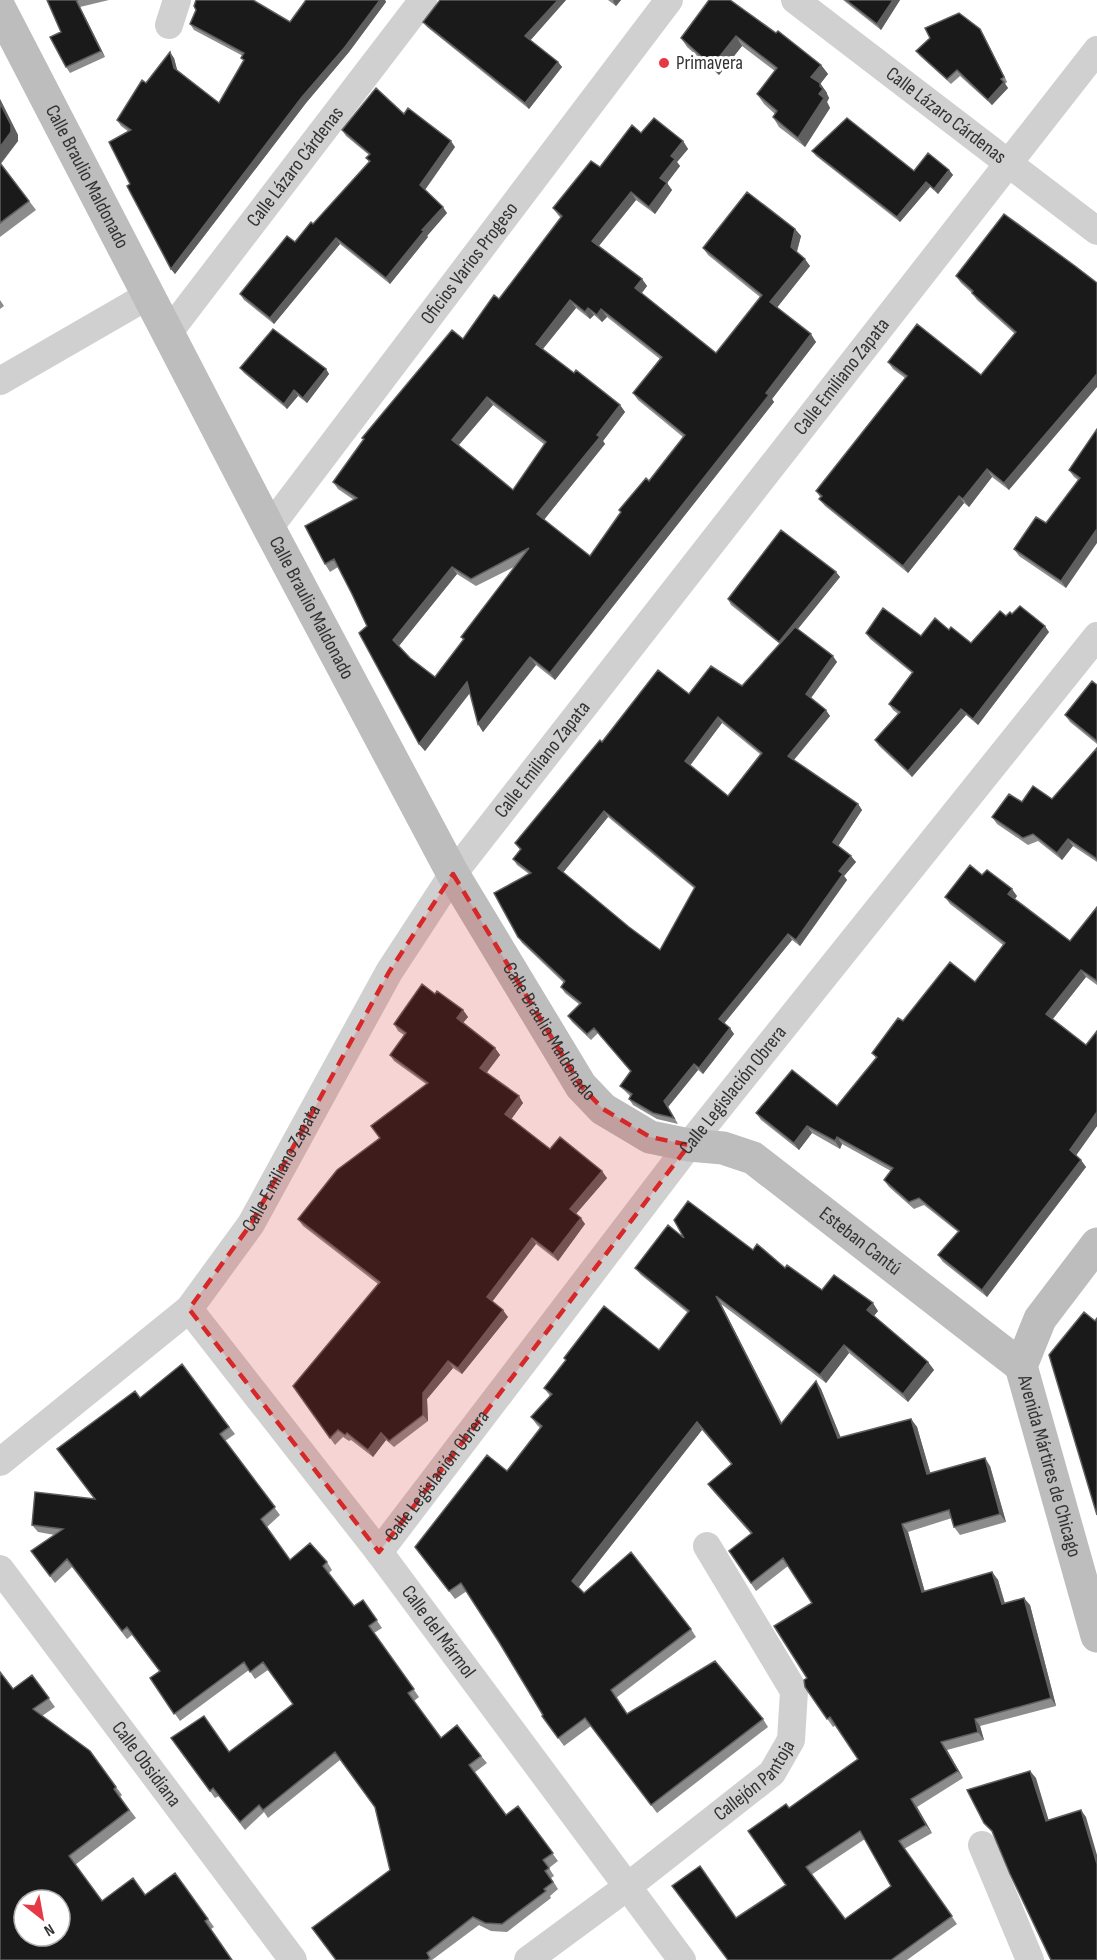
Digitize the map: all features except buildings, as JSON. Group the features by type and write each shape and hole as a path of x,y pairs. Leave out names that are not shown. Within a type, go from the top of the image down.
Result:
{"street":[{"name":"Calle Lázaro Cárdenas","path":"169,332 423,0"},
{"name":"Oficios Varios Progeso","path":"269,528 669,0"},
{"name":"Calle Lázaro Cárdenas","path":"795,0 1097,231"},
{"name":"Calle Braulio Maldonado","path":"0,9 269,528 453,874 581,1086 603,1109 626,1124 650,1137 689,1145"},
{"name":"Calle Emiliano Zapata","path":"0,1462 189,1309 251,1224 389,972 453,874 1097,50"},
{"path":"0,381 149,295"},
{"name":"Calle Legislación Obrera","path":"379,1552 689,1145 1097,636"},
{"name":"Esteban Cantú","path":"689,1145 723,1148 753,1158 1021,1366"},
{"name":"Avenida Mártires de Chicago","path":"1097,1244 1040,1319 1021,1366 1097,1636"},
{"name":"Calle del Mármol","path":"189,1309 379,1552 682,1960"},
{"name":"Callejón Pantoja","path":"528,1960 627,1887 772,1773 791,1740 794,1691 706,1546"},
{"name":"Calle Obsidiana","path":"0,1569 293,1960"},
{"path":"982,1845 1030,1960"}],"highlighted area":[{"path":"453,874 581,1086 603,1109 650,1137 689,1145 379,1552 189,1309 251,1224 389,972"}],"place":[{"name":"Primavera","path":"664,63"}]}
